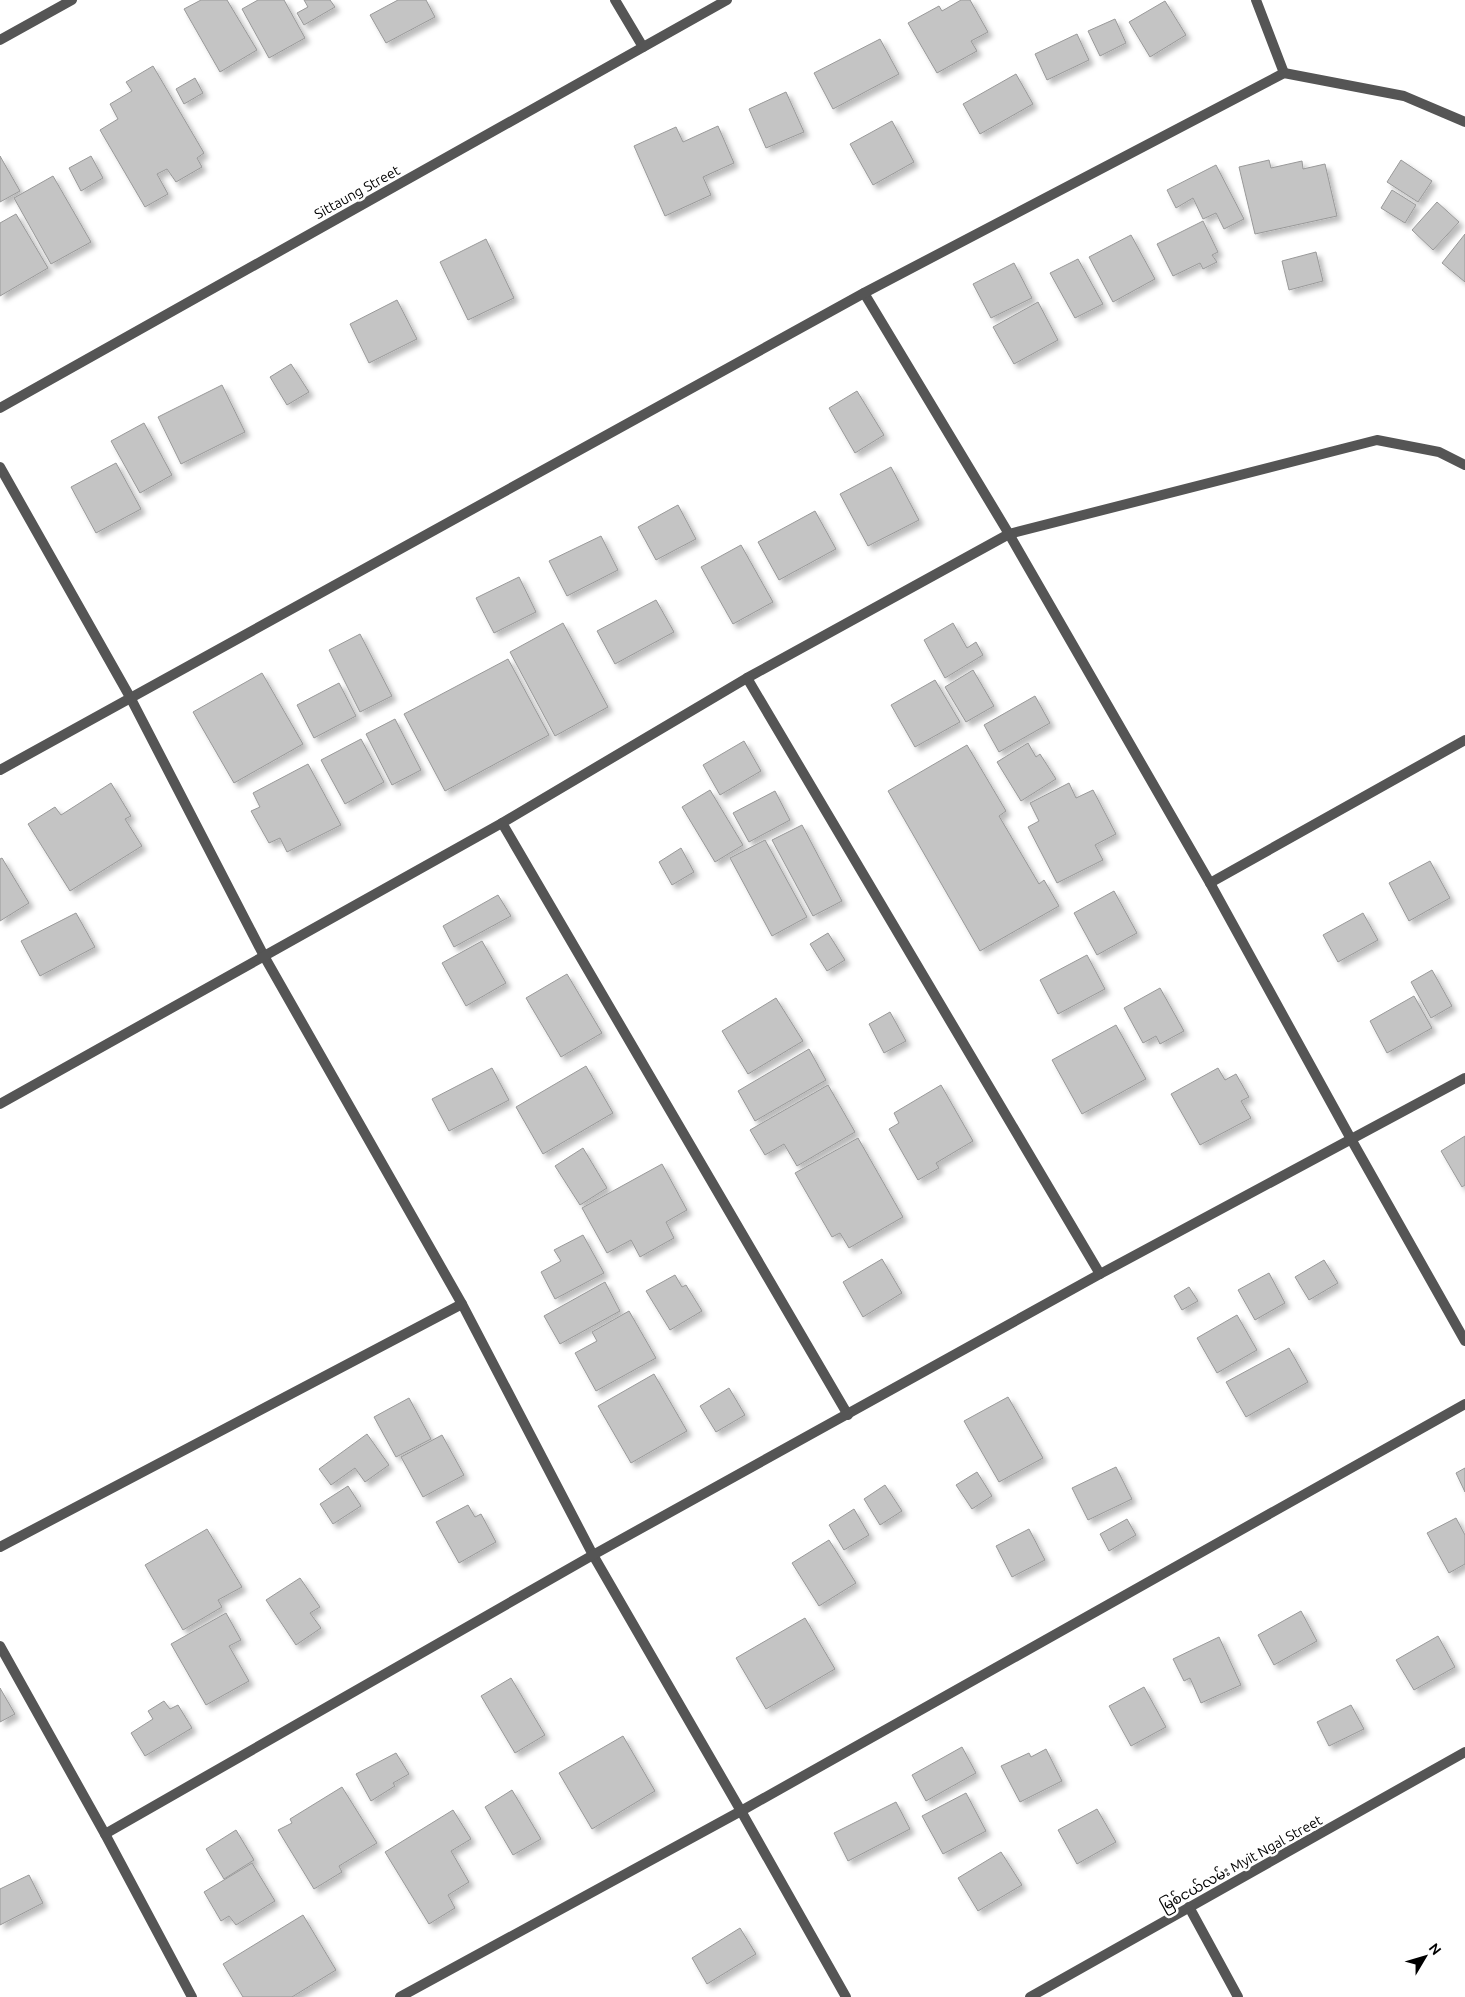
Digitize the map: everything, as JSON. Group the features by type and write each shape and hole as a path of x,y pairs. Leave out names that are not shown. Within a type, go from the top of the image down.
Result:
{"street":[{"path":"0,40 72,0"},
{"path":"615,0 643,47"},
{"name":"Sittaung Street","path":"0,408 727,0"},
{"path":"1256,0 1284,73"},
{"path":"0,770 864,294 1284,73 1404,96 1465,122"},
{"path":"864,294 1009,534 1210,883 1465,1341"},
{"path":"0,1104 502,823 748,678 1009,534 1377,440 1439,452 1465,465"},
{"path":"0,467 130,697 264,956 462,1304 593,1555 846,1997"},
{"path":"748,678 1100,1274"},
{"path":"1210,883 1465,740"},
{"path":"502,823 848,1415"},
{"path":"105,1834 593,1555 1100,1274 1465,1078"},
{"path":"0,1547 462,1304"},
{"path":"400,1997 741,1811 1465,1404"},
{"path":"0,1646 105,1834 192,1997"},
{"name":"မြစ်ငယ်လမ်း Myit Ngal Street","path":"1030,1997 1465,1752"},
{"path":"1189,1907 1238,1997"}],"building":[{"path":"201,0 227,0 257,50 220,72 184,9"},
{"path":"258,0 284,0 305,38 269,58 242,9"},
{"path":"304,0 330,0 335,7 304,25 297,13 308,7"},
{"path":"398,0 426,0 435,17 386,43 370,15"},
{"path":"961,0 970,0 988,32 971,41 977,51 937,73 908,23 939,6 942,11"},
{"path":"1165,1 1186,35 1150,57 1129,22"},
{"path":"1115,19 1126,43 1100,56 1088,31"},
{"path":"1077,34 1089,60 1047,80 1035,54"},
{"path":"880,39 899,74 833,109 814,73"},
{"path":"153,66 204,153 197,158 202,167 176,182 167,169 157,174 168,194 145,207 100,130 118,119 110,104 132,91 126,82"},
{"path":"1016,74 1033,104 980,134 963,104"},
{"path":"195,78 203,93 184,104 176,89"},
{"path":"786,92 804,132 766,148 749,109"},
{"path":"892,121 914,162 873,185 850,144"},
{"path":"718,126 734,163 703,177 711,195 665,216 634,146 676,127 683,142"},
{"path":"0,156 20,191 0,202"},
{"path":"91,156 103,178 81,191 69,168"},
{"path":"1269,160 1271,168 1302,161 1303,169 1325,164 1337,216 1255,234 1239,167"},
{"path":"1401,160 1432,181 1418,202 1387,182"},
{"path":"1216,165 1244,219 1224,229 1216,213 1203,219 1193,198 1176,208 1167,190"},
{"path":"53,176 91,242 51,264 14,198"},
{"path":"1392,190 1416,205 1405,223 1381,208"},
{"path":"1437,202 1459,222 1433,250 1412,230"},
{"path":"16,214 48,268 0,296 0,223"},
{"path":"1203,221 1218,252 1212,255 1217,262 1203,269 1200,263 1173,276 1157,244"},
{"path":"1465,234 1465,282 1442,263"},
{"path":"1131,235 1155,279 1113,302 1089,257"},
{"path":"486,239 514,298 468,320 440,262"},
{"path":"1316,252 1323,281 1289,290 1282,261"},
{"path":"1078,259 1103,304 1075,318 1050,273"},
{"path":"1014,263 1032,298 991,318 973,284"},
{"path":"397,300 417,339 369,363 350,324"},
{"path":"1038,302 1058,340 1014,364 993,327"},
{"path":"291,364 309,392 287,405 270,377"},
{"path":"222,385 245,432 181,464 158,417"},
{"path":"857,391 884,435 855,453 829,408"},
{"path":"144,423 172,475 140,493 111,441"},
{"path":"116,463 141,509 96,533 71,487"},
{"path":"891,467 919,520 868,546 840,494"},
{"path":"678,505 696,539 656,560 638,527"},
{"path":"815,511 836,549 779,580 758,542"},
{"path":"601,536 618,570 567,596 549,561"},
{"path":"741,545 773,602 733,624 701,567"},
{"path":"519,577 536,612 494,633 476,598"},
{"path":"656,600 674,632 615,664 597,631"},
{"path":"563,623 608,707 555,736 510,652"},
{"path":"953,623 967,648 976,642 983,655 945,678 924,640"},
{"path":"360,634 392,696 360,712 329,650"},
{"path":"508,659 549,735 445,791 404,714"},
{"path":"973,670 994,706 966,722 945,687"},
{"path":"262,673 303,744 234,783 193,712"},
{"path":"935,680 960,722 915,747 891,705"},
{"path":"339,683 356,716 314,738 297,705"},
{"path":"1035,696 1050,723 999,752 984,725"},
{"path":"395,719 421,770 392,785 366,734"},
{"path":"361,739 384,782 345,804 321,760"},
{"path":"744,741 761,771 720,795 703,765"},
{"path":"1028,743 1036,757 1040,754 1056,779 1021,801 997,762"},
{"path":"967,745 1006,811 999,816 1039,884 1044,880 1059,906 980,951 888,791"},
{"path":"308,764 341,825 287,852 280,838 269,843 251,811 260,807 253,793"},
{"path":"111,783 131,816 125,819 142,846 70,891 28,824 55,807 61,815"},
{"path":"1069,783 1076,798 1093,790 1116,834 1095,845 1103,860 1057,883 1028,827 1039,821 1030,803"},
{"path":"710,790 743,845 715,862 682,807"},
{"path":"775,791 790,820 749,842 733,813"},
{"path":"802,825 842,901 813,916 772,840"},
{"path":"765,840 807,917 772,936 730,858"},
{"path":"681,848 694,872 672,885 659,862"},
{"path":"2,858 29,903 0,921 0,859"},
{"path":"1430,861 1450,898 1409,921 1389,883"},
{"path":"1114,891 1137,933 1097,955 1074,913"},
{"path":"498,895 511,916 454,947 443,926"},
{"path":"76,913 95,947 40,976 21,941"},
{"path":"1363,913 1378,940 1338,962 1323,935"},
{"path":"828,933 845,960 827,971 810,944"},
{"path":"482,941 506,983 466,1006 442,963"},
{"path":"1087,955 1105,989 1058,1014 1040,980"},
{"path":"1432,970 1452,1006 1431,1018 1411,982"},
{"path":"567,974 602,1033 561,1057 526,998"},
{"path":"1160,988 1184,1031 1160,1044 1156,1036 1143,1043 1124,1008"},
{"path":"1414,996 1432,1028 1387,1053 1370,1021"},
{"path":"776,998 803,1041 748,1074 722,1031"},
{"path":"890,1012 906,1041 884,1053 869,1024"},
{"path":"1116,1025 1146,1079 1082,1114 1052,1060"},
{"path":"809,1049 826,1080 755,1121 738,1091"},
{"path":"586,1066 613,1113 543,1154 516,1107"},
{"path":"492,1068 509,1100 449,1131 432,1099"},
{"path":"1218,1068 1225,1080 1236,1074 1249,1097 1241,1101 1251,1118 1200,1145 1171,1094"},
{"path":"828,1085 855,1132 797,1166 784,1144 765,1155 750,1130"},
{"path":"941,1085 973,1141 936,1163 939,1168 918,1180 889,1129 899,1123 894,1113"},
{"path":"1465,1136 1465,1185 1462,1187 1441,1151"},
{"path":"858,1138 903,1217 849,1248 840,1233 832,1237 795,1173"},
{"path":"583,1148 607,1188 580,1205 555,1166"},
{"path":"662,1164 687,1210 666,1222 674,1238 640,1257 631,1240 607,1253 582,1208"},
{"path":"583,1235 604,1273 555,1299 541,1272 561,1261 554,1250"},
{"path":"882,1259 902,1293 863,1317 843,1282"},
{"path":"1324,1260 1338,1283 1309,1300 1295,1277"},
{"path":"1269,1273 1285,1303 1255,1320 1238,1290"},
{"path":"675,1275 682,1287 686,1285 702,1311 670,1330 646,1291"},
{"path":"605,1282 620,1311 560,1344 544,1316"},
{"path":"1189,1287 1198,1301 1182,1310 1174,1296"},
{"path":"629,1311 656,1358 596,1391 575,1353 597,1341 592,1332"},
{"path":"1237,1315 1257,1350 1217,1373 1197,1338"},
{"path":"1289,1348 1308,1382 1246,1417 1226,1382"},
{"path":"654,1374 687,1431 631,1463 598,1406"},
{"path":"729,1388 745,1415 716,1432 700,1406"},
{"path":"1008,1397 1043,1458 999,1482 964,1421"},
{"path":"409,1398 431,1439 396,1457 374,1417"},
{"path":"367,1434 389,1465 365,1482 355,1468 331,1485 319,1469"},
{"path":"442,1435 464,1475 423,1497 401,1457"},
{"path":"1116,1467 1132,1499 1088,1520 1072,1488"},
{"path":"1465,1468 1465,1492 1456,1473"},
{"path":"977,1472 992,1496 972,1509 956,1485"},
{"path":"885,1485 902,1511 880,1525 864,1499"},
{"path":"348,1486 361,1506 333,1524 320,1504"},
{"path":"468,1505 475,1517 481,1514 496,1542 459,1563 436,1522"},
{"path":"854,1509 869,1535 844,1550 829,1525"},
{"path":"1456,1518 1465,1535 1465,1564 1449,1573 1427,1533"},
{"path":"1127,1519 1136,1535 1109,1551 1100,1534"},
{"path":"207,1529 242,1587 218,1600 222,1607 183,1630 145,1565"},
{"path":"1029,1529 1045,1560 1012,1577 996,1546"},
{"path":"829,1540 856,1583 819,1606 792,1563"},
{"path":"300,1578 320,1607 310,1613 321,1628 296,1645 266,1600"},
{"path":"1301,1611 1317,1641 1274,1665 1258,1635"},
{"path":"226,1613 241,1640 229,1646 249,1681 206,1705 171,1644"},
{"path":"805,1618 835,1669 766,1709 736,1658"},
{"path":"1438,1636 1455,1667 1414,1690 1396,1660"},
{"path":"1219,1637 1241,1685 1201,1703 1190,1678 1184,1681 1173,1659"},
{"path":"511,1678 545,1735 515,1753 481,1696"},
{"path":"1144,1687 1166,1727 1131,1746 1109,1706"},
{"path":"0,1688 15,1714 0,1722"},
{"path":"164,1701 170,1709 178,1705 192,1728 145,1756 131,1733 153,1719 148,1711"},
{"path":"1351,1705 1364,1729 1329,1746 1317,1722"},
{"path":"623,1736 655,1791 592,1829 559,1773"},
{"path":"962,1747 976,1773 926,1801 912,1775"},
{"path":"1046,1749 1062,1781 1020,1802 1001,1766 1029,1753 1031,1757"},
{"path":"396,1753 409,1774 393,1783 395,1786 371,1801 356,1774"},
{"path":"342,1787 377,1843 339,1866 342,1872 314,1889 278,1830 292,1823 290,1819"},
{"path":"512,1790 541,1839 513,1855 485,1807"},
{"path":"966,1793 986,1831 943,1854 922,1816"},
{"path":"896,1802 910,1829 848,1861 834,1833"},
{"path":"1097,1809 1116,1842 1077,1864 1058,1830"},
{"path":"453,1810 471,1839 451,1851 469,1882 448,1895 455,1908 429,1924 385,1852"},
{"path":"236,1830 254,1860 224,1879 206,1849"},
{"path":"1001,1852 1022,1885 978,1911 958,1878"},
{"path":"252,1863 275,1901 236,1925 229,1916 221,1921 204,1892"},
{"path":"29,1875 43,1903 0,1925 0,1889"},
{"path":"303,1915 336,1970 292,1997 243,1997 223,1964"},
{"path":"740,1928 756,1954 707,1984 692,1958"}]}
